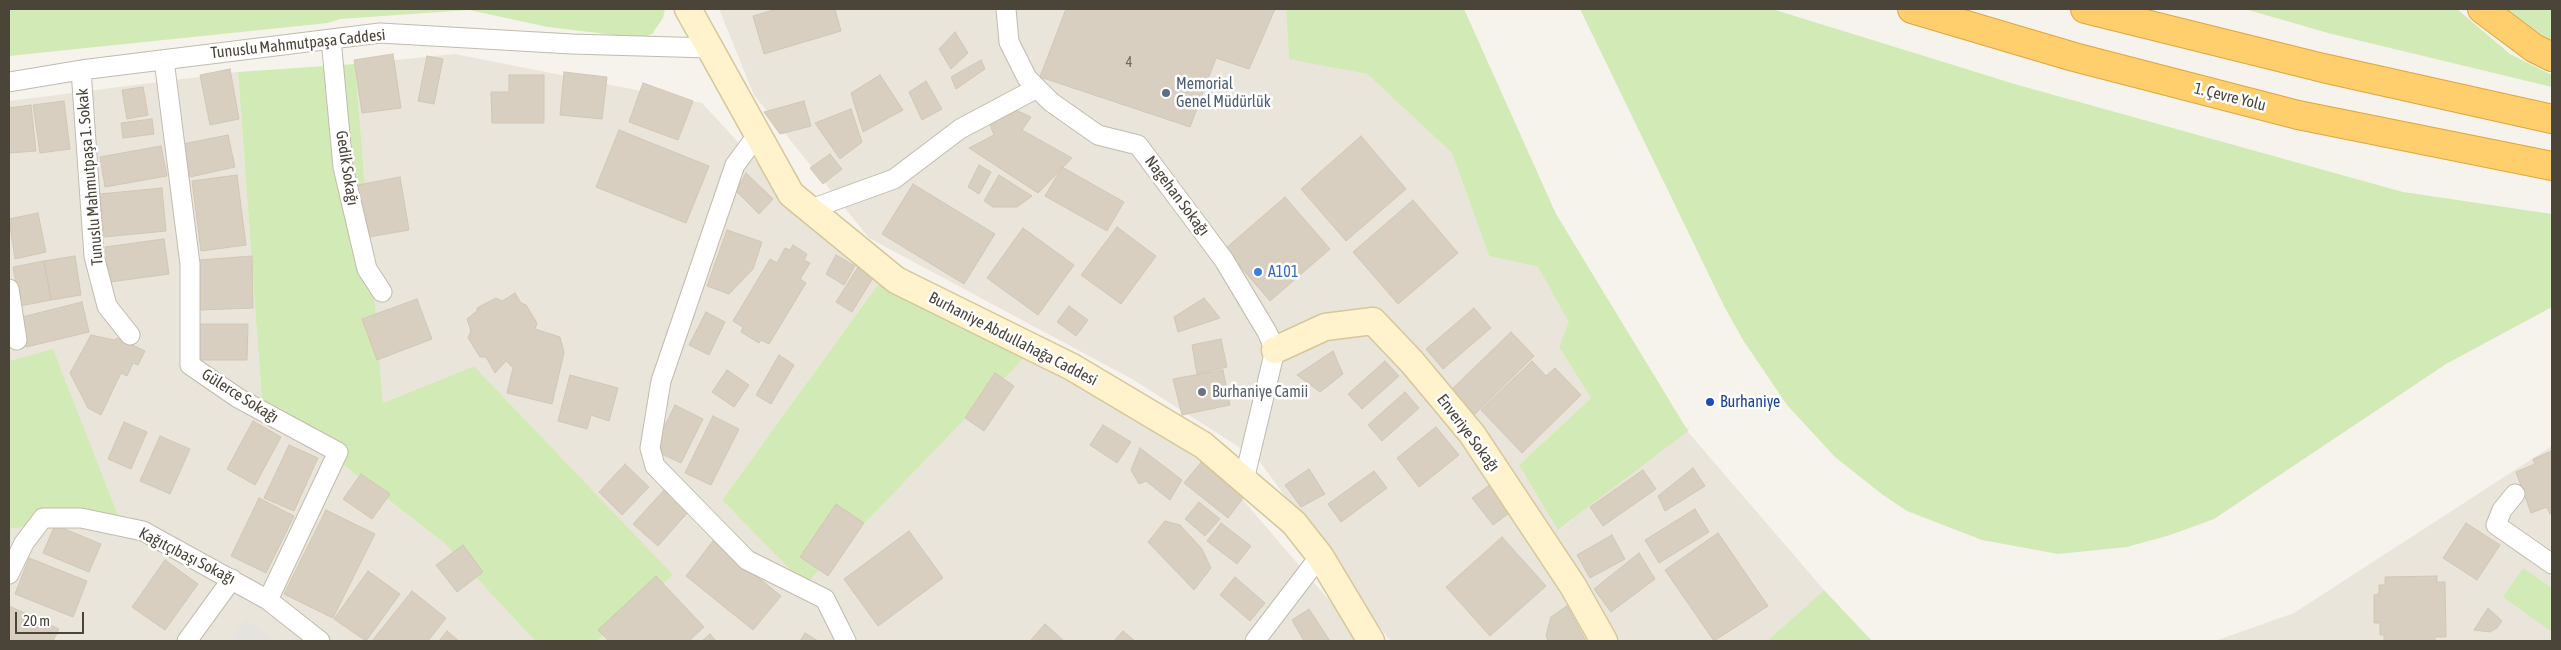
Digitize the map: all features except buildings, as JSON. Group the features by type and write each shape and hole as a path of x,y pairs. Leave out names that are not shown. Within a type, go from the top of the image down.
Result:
{"highway":[{"name":"1. Çevre Yolu","path":"1912,9 2074,57 2298,115 2552,166"},
{"path":"2085,9 2323,68 2552,119"},
{"path":"2482,9 2534,48 2552,57"}],"main road":[{"name":"Burhaniye Abdullahağa Caddesi","path":"688,9 791,194 896,280 1072,367 1203,445 1294,523 1320,556 1371,641"},
{"name":"Enveriye Sokağı","path":"1275,350 1325,328 1373,321 1412,362 1472,434 1573,586 1604,641"}],"street":[{"name":"Nagehan Sokağı","path":"1006,9 1009,42 1028,78 1051,102 1098,135 1138,145 1224,260 1267,332 1275,350"},
{"name":"Tunuslu Mahmutpaşa Caddesi","path":"9,82 81,70 380,33 572,44 709,48"},
{"name":"Gedik Sokağı","path":"331,39 343,167 367,269 382,292"},
{"name":"Gülerce Sokağı","path":"164,60 190,264 190,365 238,398 338,452 268,600"},
{"name":"Tunuslu Mahmutpaşa 1. Sokak","path":"81,70 94,256 107,306 130,335"},
{"path":"810,209 894,179 960,128 1037,88"},
{"path":"758,134 735,165 661,381 650,448 655,466 747,560 825,599 846,641"},
{"path":"9,289 16,340"},
{"path":"1244,480 1275,350"},
{"path":"2515,494 2502,510 2496,525 2552,564"},
{"name":"Kağıtçıbaşı Sokağı","path":"9,574 24,543 43,518 81,518 143,531 268,600 320,641"},
{"path":"1255,641 1320,556"},
{"path":"188,641 232,579"}],"shaded area":[{"path":"719,9 1286,9 1289,58 1367,74 1452,153 1489,256 1538,267 1570,322 1559,347 1591,398 1519,465 1559,530 1689,427 1688,432 1824,590 1767,641 1390,641 1258,459 1132,379 869,238 754,95"},
{"path":"455,54 702,103 807,217 879,283 722,500 805,585 1024,358 1169,435 1243,500 1352,627 1360,641 597,641 672,575 474,366 383,403 355,64"},
{"path":"238,72 262,402 443,542 535,641 9,641 9,529 118,515 53,350 9,361 9,101"},
{"path":"2552,446 2552,641 2215,641 2294,613"},
{"path":"246,619 275,641 230,641"}],"green space":[{"path":"9,9 665,9 663,18 652,34 639,38 548,27 469,10 340,19 328,23 9,56"},
{"path":"1286,9 1464,9 1556,214 1688,431 1558,530 1519,465 1591,398 1559,347 1569,322 1538,267 1489,256 1452,153 1367,74 1289,59"},
{"path":"1580,9 1772,9 2018,85 2403,192 2552,214 2552,307 2446,364 2214,519 2170,535 2127,547 2058,554 1982,540 1907,511 1883,495 1835,457 1787,405 1743,340 1724,306"},
{"path":"2245,9 2457,9 2510,54 2552,75 2552,87 2328,33"},
{"path":"2507,9 2552,9 2552,40 2541,34"},
{"path":"355,64 383,403 474,366 673,575 597,641 535,641 443,542 262,402 238,72"},
{"path":"879,283 1024,358 805,585 722,500"},
{"path":"53,349 118,515 9,529 9,361"},
{"path":"2523,568 2552,588 2552,632 2503,597"},
{"path":"1824,590 1872,641 1767,641"}],"place":[{"name":"Memorial Genel Müdürlük","path":"1166,93"},
{"name":"A101","path":"1258,272"},
{"name":"Burhaniye Camii","path":"1202,392"},
{"name":"Burhaniye","path":"1710,402"}]}
